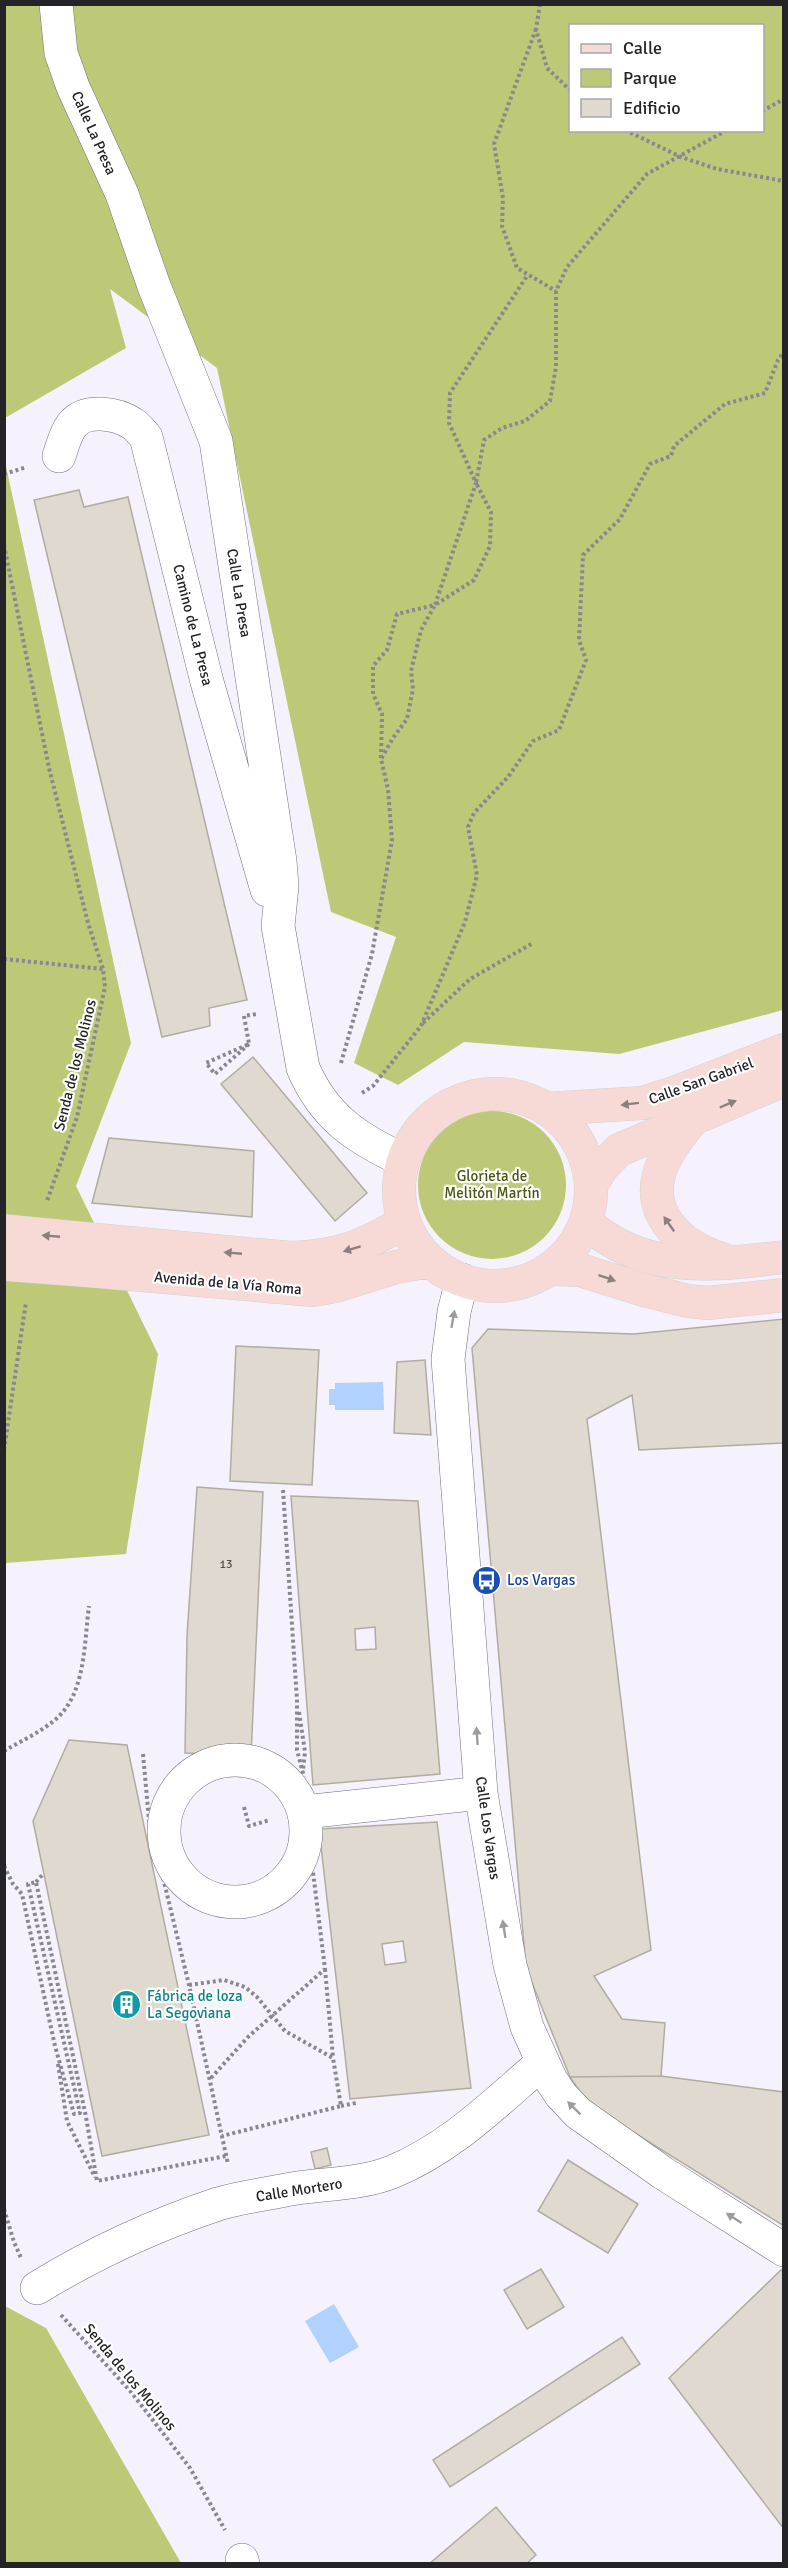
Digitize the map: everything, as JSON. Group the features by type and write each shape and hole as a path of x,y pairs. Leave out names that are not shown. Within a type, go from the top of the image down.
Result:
{"main road":[{"name":"Calle San Gabriel","path":"546,1109 643,1103 783,1050"},
{"name":"Calle San Gabriel","path":"591,1185 603,1166 619,1150 783,1080"},
{"path":"490,1094 510,1095 528,1100 546,1109 562,1121 584,1154 591,1185 590,1203 586,1222 576,1241 550,1269 520,1283 501,1286 462,1280 430,1261 418,1247 404,1222 399,1192 403,1160 421,1128 435,1114 452,1104 471,1097 490,1094"},
{"path":"693,1118 674,1143 660,1171 658,1184 662,1212 679,1237 693,1248 736,1263"},
{"name":"Avenida de la Vía Roma","path":"96,1255 318,1257 363,1246 404,1222"},
{"path":"586,1222 614,1245 654,1258 696,1264 736,1263 783,1257"},
{"path":"4,1231 96,1255"},
{"path":"4,1264 96,1255"},
{"name":"Avenida de la Vía Roma","path":"96,1255 313,1290 335,1286 396,1267 430,1261"},
{"path":"550,1269 580,1270 688,1301 707,1303 783,1295"}],"street":[{"name":"Calle La Presa","path":"56,4 61,53 73,87 122,194 154,286 216,441 280,861 282,886 278,926 303,1068 312,1089 325,1107 346,1128 379,1149 403,1160"},
{"name":"Camino de La Presa","path":"59,456 73,424 81,418 98,414 119,417 134,424 146,437 207,682 278,926"},
{"name":"Calle Los Vargas","path":"462,1280 454,1312 448,1359 481,1793 510,1965 527,2026 542,2063 561,2095 595,2127 783,2250"},
{"path":"229,1760 261,1765 276,1773 293,1790 304,1812 306,1824 304,1848 290,1877 278,1888 248,1902 231,1903 215,1900 186,1883 168,1856 164,1824 167,1808 185,1780 198,1770 229,1760"},
{"path":"304,1812 481,1793"},
{"name":"Calle Mortero","path":"37,2288 112,2246 220,2204 285,2190 357,2181 392,2172 423,2158 461,2133 542,2063"}],"path":[{"path":"540,4 536,29 495,144 503,198 502,226 517,268 527,276 556,291"},
{"path":"536,29 546,68 569,89"},
{"path":"764,110 783,99"},
{"path":"629,132 681,157 717,169 783,181"},
{"path":"381,759 407,719 413,689 411,670 421,630 435,605 476,483 484,440 502,428 525,421 550,401 556,367 556,291 567,267 647,174 725,132"},
{"path":"338,1073 372,954 392,840 388,789 381,759 382,714 373,694 374,666 387,650 397,614 435,605 474,580 490,546 491,512 449,423 450,393 527,276"},
{"path":"421,1026 465,922 477,875 468,827 474,813 508,777 533,741 559,730 586,660 579,640 583,555 620,519 650,464 671,456 674,446 725,404 765,393 783,352"},
{"name":"Senda de los Molinos","path":"4,545 50,768 105,987 89,1071 65,1156 44,1212"},
{"path":"373,1086 421,1026 451,994 470,979 532,943"},
{"path":"4,959 101,969"},
{"path":"244,1016 249,1044"},
{"path":"249,1044 215,1074 206,1063 238,1048 249,1044"},
{"path":"4,1450 27,1301"},
{"path":"283,1490 297,1700 297,1750"},
{"path":"4,1751 56,1719 74,1695 82,1662 89,1606"},
{"path":"297,1700 305,1752 303,1773"},
{"path":"143,1754 149,1820 189,1985 230,2174"},
{"path":"244,1807 249,1826 267,1820"},
{"path":"304,1848 313,1872 333,2058 341,2106"},
{"path":"4,1866 12,1884 22,1894 55,2046 67,2121 97,2181"},
{"path":"43,1874 36,1882 28,1884 80,2113 74,2114 55,2046"},
{"path":"36,1882 86,2117 97,2181"},
{"path":"210,2078 270,2015 325,1969"},
{"path":"189,1985 224,1980 234,1982 257,1996 285,2031 333,2058"},
{"path":"222,2136 356,2103"},
{"path":"97,2181 226,2156"},
{"name":"Senda de los Molinos","path":"4,2209 14,2242 37,2288 130,2392 190,2468 242,2562"}],"green space":[{"path":"5,5 783,5 783,1010 619,1054 464,1042 398,1085 354,1063 396,937 331,912 217,368 110,289 126,348 5,418"},
{"path":"4,457 131,1043 76,1186 158,1354 126,1554 5,1563"},
{"name":"Glorieta de Melitón Martín","path":"492,1111 520,1117 544,1133 560,1157 566,1185 560,1213 544,1237 520,1253 492,1259 464,1253 440,1237 424,1213 418,1185 424,1157 440,1133 464,1117"},
{"path":"5,2306 46,2328 181,2563 5,2563"}],"water":[{"path":"383,1382 384,1410 335,1410 335,1405 329,1405 329,1389 335,1389 335,1383"},
{"path":"334,2304 359,2347 330,2363 305,2321"}],"building":[{"path":"79,490 84,507 128,497 247,1000 209,1008 210,1026 162,1037 34,500"},
{"path":"253,1057 367,1193 335,1221 221,1084"},
{"path":"109,1138 254,1151 252,1217 92,1203"},
{"path":"784,1319 784,1443 639,1450 632,1395 587,1419 651,1950 594,1976 622,2019 665,2023 661,2076 570,2077 526,1968 472,1348 488,1329 634,1334"},
{"path":"236,1346 319,1350 312,1485 230,1481"},
{"path":"425,1360 431,1435 394,1433 397,1362"},
{"path":"197,1487 263,1492 251,1756 185,1753 187,1636"},
{"path":"291,1496 418,1501 440,1774 313,1785","holes":["375,1627 376,1649 356,1650 355,1629"]},
{"name":"Fábrica de loza La Segoviana","path":"69,1740 127,1745 209,2135 102,2156 33,1821"},
{"path":"437,1822 471,2088 350,2099 319,1829","holes":["403,1941 406,1962 385,1965 382,1944"]},
{"path":"661,2076 784,2092 784,2226 588,2104 570,2077"},
{"path":"327,2148 331,2165 315,2169 311,2152"},
{"path":"568,2160 638,2204 608,2253 538,2211"},
{"path":"541,2269 564,2307 527,2329 504,2290"},
{"path":"781,2270 784,2272 784,2529 669,2378"},
{"path":"622,2337 640,2364 450,2487 433,2460"},
{"path":"496,2507 536,2555 526,2564 429,2564"}],"place":[{"name":"Los Vargas","path":"486,1580"},
{"name":"Fábrica de loza La Segoviana","path":"126,2005"}]}
